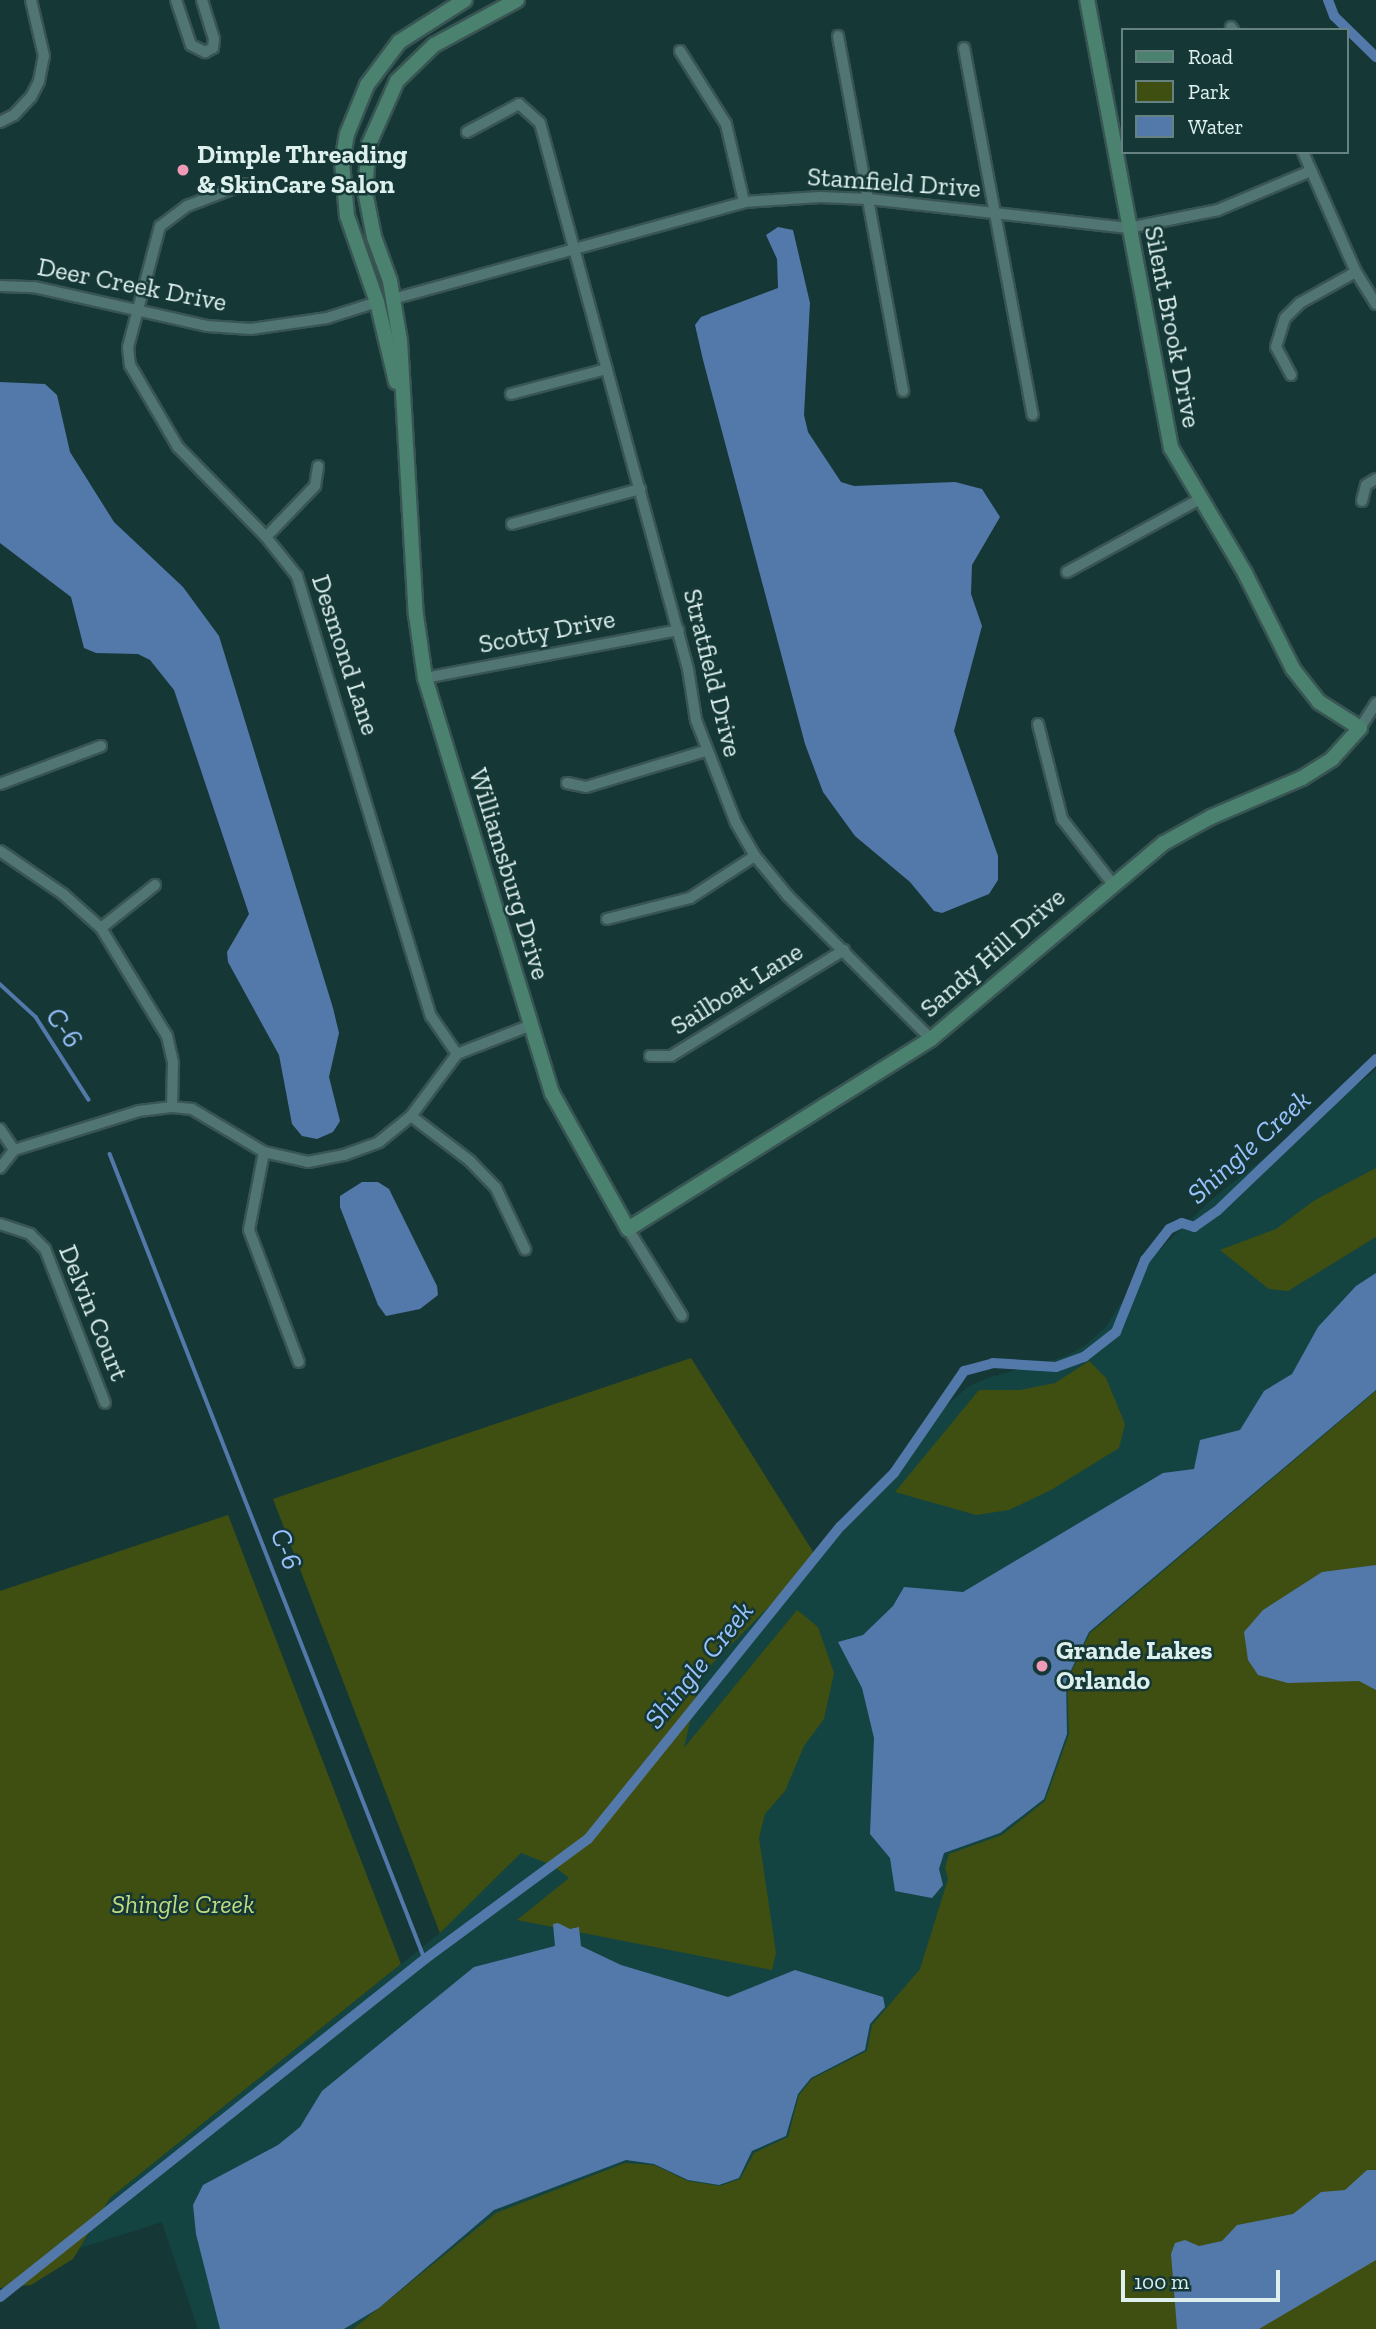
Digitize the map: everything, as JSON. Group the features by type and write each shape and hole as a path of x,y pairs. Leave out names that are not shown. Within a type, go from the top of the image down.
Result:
{"street":[{"path":"0,122 31,97 39,81 44,56 31,0"},
{"path":"176,0 191,45 205,52 212,48 214,39 202,0"},
{"name":"Williamsburg Drive","path":"402,411 377,302 347,216 342,176 347,134 367,85 391,51 417,28 465,0"},
{"name":"Williamsburg Drive","path":"517,0 456,30 419,57 397,82 375,124 365,191 393,299 400,341 415,615 425,678 529,1026 552,1093 628,1229 682,1316"},
{"name":"Silent Brook Drive","path":"1087,0 1163,421 1171,448 1198,500 1245,573 1308,691 1360,728"},
{"path":"838,36 904,391"},
{"path":"964,48 1033,415"},
{"path":"680,51 726,124 744,202"},
{"name":"Stratfield Drive","path":"467,132 508,106 519,104 530,109 540,123 678,630 705,751 721,793 755,856 931,1040"},
{"path":"1304,154 1356,272 1376,304"},
{"name":"Stamfield Drive","path":"393,299 744,202 820,197 869,200 1128,228 1218,210 1311,171"},
{"name":"Desmond Lane","path":"245,184 187,206 160,226 128,348 138,384 178,447 266,537 297,576 310,608 431,1016 457,1054"},
{"path":"1291,374 1276,347 1285,318 1300,303 1356,272"},
{"name":"Deer Creek Drive","path":"0,286 34,287 206,326 251,329 327,318 377,302"},
{"path":"511,394 607,369"},
{"path":"266,537 314,486 318,466"},
{"path":"1362,501 1366,485 1376,479"},
{"path":"512,524 640,489"},
{"path":"1067,572 1198,500"},
{"name":"Scotty Drive","path":"425,678 678,630"},
{"name":"Sandy Hill Drive","path":"628,1229 931,1040 1112,883 1188,829 1302,778 1332,759 1360,728 1376,703"},
{"path":"1038,724 1062,819 1112,883"},
{"path":"0,784 101,746"},
{"path":"567,783 586,787 705,751"},
{"path":"0,850 63,894 101,928 167,1036 173,1063 172,1107"},
{"path":"607,919 690,898 755,856"},
{"path":"101,928 155,885"},
{"name":"Sailboat Lane","path":"650,1056 671,1056 844,950"},
{"path":"0,1168 14,1150 139,1111 172,1107 192,1109 264,1152 308,1162 344,1155 379,1142 411,1116 457,1054 529,1026"},
{"path":"411,1116 470,1161 496,1188 525,1249"},
{"path":"0,1129 14,1150"},
{"path":"264,1152 249,1230 299,1362"},
{"name":"Delvin Court","path":"0,1224 30,1234 45,1249 105,1403"}],"shaded area":[{"name":"Grande Lakes Orlando","path":"1376,1070 1376,2329 198,2329 162,2222 80,2248 110,2198 440,1933 817,1558 946,1406 968,1387 988,1378 1064,1357 1084,1346 1105,1328 1150,1259 1211,1200"}],"green space":[{"path":"1376,1168 1376,1237 1288,1291 1269,1289 1220,1250 1276,1229 1315,1200"},
{"name":"Shingle Creek","path":"691,1358 817,1558 700,1676 684,1748 797,1610 818,1627 834,1673 824,1719 804,1746 785,1791 765,1814 759,1838 776,1953 772,1970 517,1920 569,1878 552,1865 521,1853 440,1933 273,1499"},
{"path":"1089,1361 1106,1378 1125,1424 1119,1448 1051,1490 1009,1510 976,1515 895,1492 979,1390 1020,1390 1055,1383"},
{"path":"1376,1391 1376,2329 353,2329 496,2213 625,2163 654,2165 688,2181 720,2186 740,2179 754,2153 788,2137 799,2095 812,2079 867,2051 872,2025 920,1969 948,1879 945,1867 949,1854 1002,1835 1045,1801 1069,1734 1067,1681 1090,1633"},
{"name":"Shingle Creek","path":"228,1515 401,1964 110,2198 73,2259 31,2285 0,2288 0,1591"}],"water":[{"path":"778,227 793,230 810,303 804,415 808,432 841,482 854,486 955,482 982,489 1000,517 972,565 971,594 982,626 954,731 998,856 998,880 989,894 942,913 934,911 910,882 855,836 823,792 805,744 703,360 695,325 701,317 778,288 777,259 766,235"},
{"path":"0,382 45,384 57,395 70,452 114,522 183,587 219,636 339,1033 329,1077 340,1121 333,1132 317,1139 302,1136 292,1124 279,1055 228,962 227,952 249,914 174,690 150,660 138,654 96,653 84,648 71,597 0,543"},
{"path":"362,1182 378,1182 389,1189 437,1286 438,1295 420,1309 386,1316 378,1305 340,1207 340,1196"},
{"path":"1376,1273 1376,1390 1089,1632 1066,1681 1067,1734 1044,1799 1000,1833 944,1853 939,1869 943,1885 932,1898 895,1891 890,1858 870,1834 874,1738 862,1688 838,1642 863,1635 893,1606 904,1587 963,1592 1163,1473 1194,1469 1200,1440 1240,1430 1264,1391 1292,1374 1318,1327 1356,1286"},
{"path":"1376,1565 1376,1690 1359,1681 1288,1683 1258,1675 1248,1660 1244,1632 1263,1610 1322,1572"},
{"path":"558,1923 570,1929 579,1927 581,1946 621,1965 728,1997 795,1970 883,1997 885,2007 870,2024 865,2050 811,2078 798,2094 786,2136 752,2151 739,2178 719,2185 688,2180 654,2164 626,2160 494,2210 379,2308 344,2329 220,2329 196,2234 193,2205 203,2185 278,2145 300,2127 322,2091 474,1967 555,1946 553,1924"},
{"path":"1367,2170 1376,2170 1376,2260 1259,2329 1177,2329 1171,2254 1175,2243 1185,2240 1199,2246 1222,2241 1237,2225 1293,2214 1321,2192 1345,2190"}],"waterway":[{"path":"1328,0 1334,16 1346,28"},
{"path":"1348,30 1376,57"},
{"name":"C-6","path":"0,984 36,1017 89,1100"},
{"name":"Shingle Creek","path":"0,2297 425,1959 588,1839 841,1526 894,1473 964,1371 993,1363 1056,1367 1084,1357 1116,1332 1145,1260 1169,1229 1182,1223 1194,1227 1217,1211 1376,1059"},
{"name":"C-6","path":"110,1154 425,1959"}],"place":[{"name":"Dimple Threading & SkinCare Salon","path":"183,170"},
{"name":"Grande Lakes Orlando","path":"1042,1666"}]}
